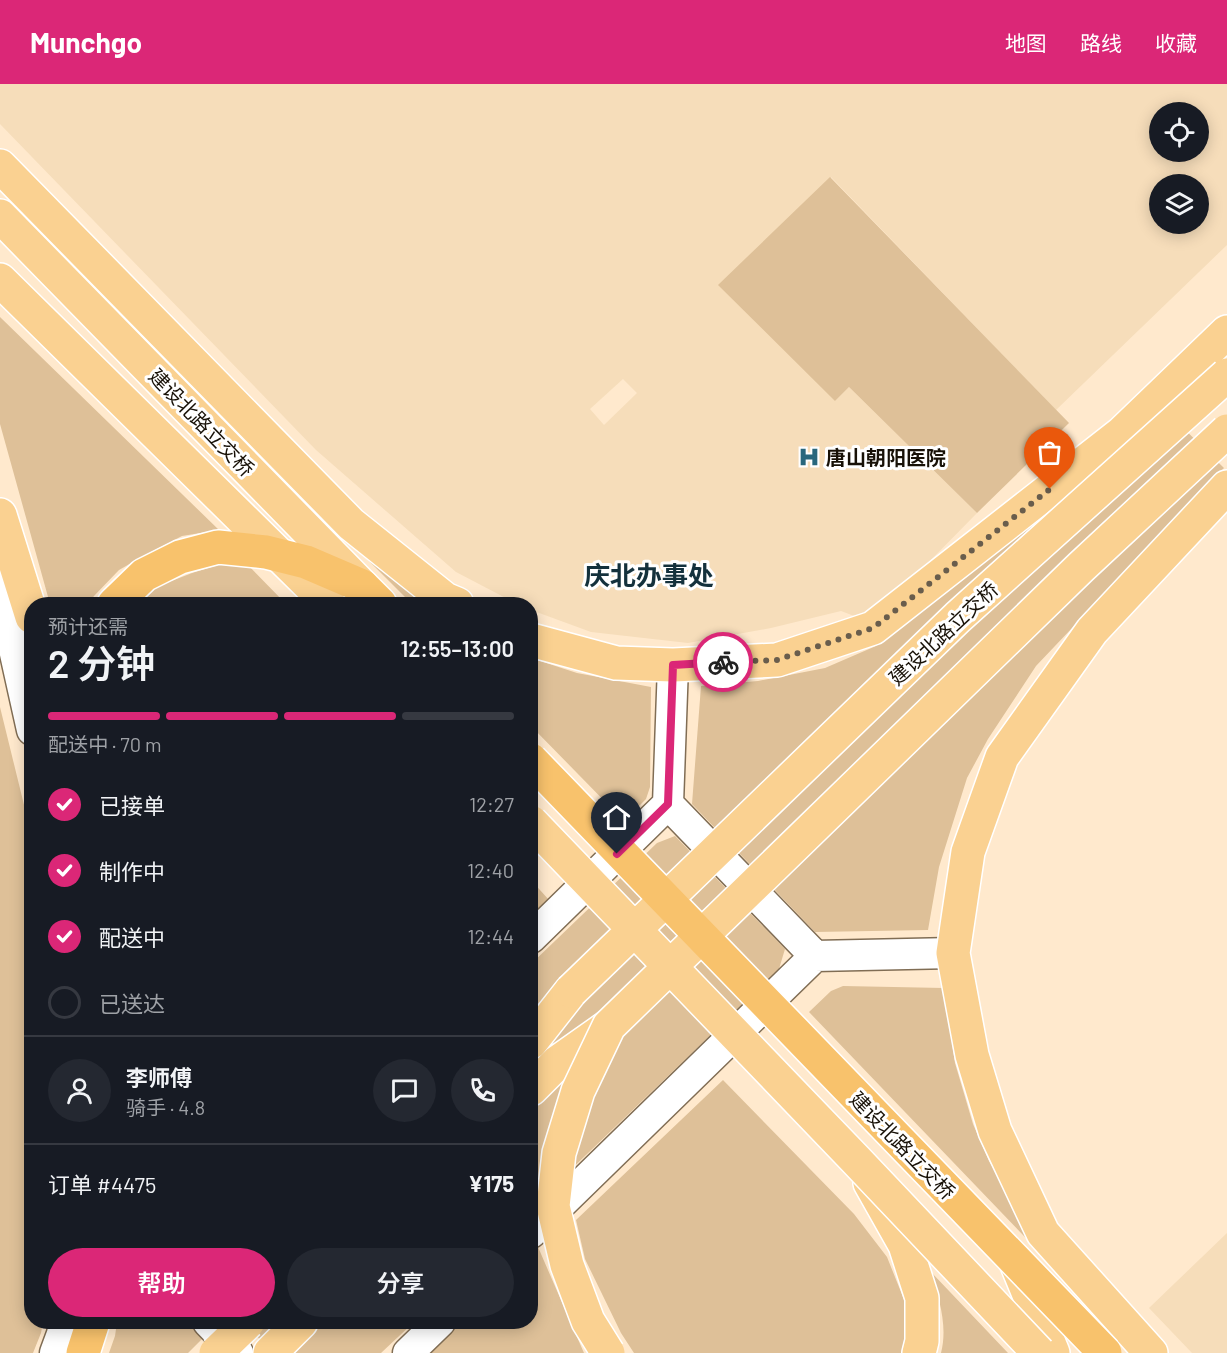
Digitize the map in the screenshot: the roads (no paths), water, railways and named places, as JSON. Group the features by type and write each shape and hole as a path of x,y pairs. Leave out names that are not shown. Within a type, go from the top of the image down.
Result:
{"highway":[{"path":"121,597 144,574 180,557 218,547 272,553 306,562 371,595"},
{"name":"建设北路立交桥","path":"538,767 1105,1353"},
{"path":"83,1353 91,1329"}],"main road":[{"path":"0,166 351,524 442,597"},
{"name":"建设北路立交桥","path":"0,216 371,595"},
{"name":"建设北路立交桥","path":"0,280 272,553 321,597"},
{"path":"538,642 616,663 673,665 777,660 873,628 1122,433 1227,332"},
{"name":"建设北路立交桥","path":"538,1033 571,992 958,617 1227,375"},
{"path":"538,1082 558,1062 609,1026 1081,567 1227,431"},
{"path":"1151,1353 1043,1233 995,1131 972,1055 953,952 968,852 1002,757 1092,631 1227,487"},
{"path":"0,515 26,597"},
{"path":"538,829 1039,1353"},
{"path":"538,1004 571,992"},
{"path":"608,1353 588,1321 567,1265 553,1206 559,1153 578,1091 609,1026"},
{"path":"857,1161 905,1245 922,1298 922,1341 919,1353"},
{"path":"1015,1260 1053,1353"},
{"path":"216,1353 241,1329"},
{"path":"270,1353 294,1329"}],"street":[{"path":"0,573 24,694"},
{"path":"538,931 668,804 673,665"},
{"path":"668,804 815,956"},
{"path":"538,1226 815,956 953,952"},
{"path":"55,1353 63,1329"},
{"path":"215,1329 238,1353"},
{"path":"408,1353 433,1329"}],"place":[{"name":"唐山朝阳医院","path":"809,457"}],"district":[{"name":"庆北办事处","path":"649,574"}]}
